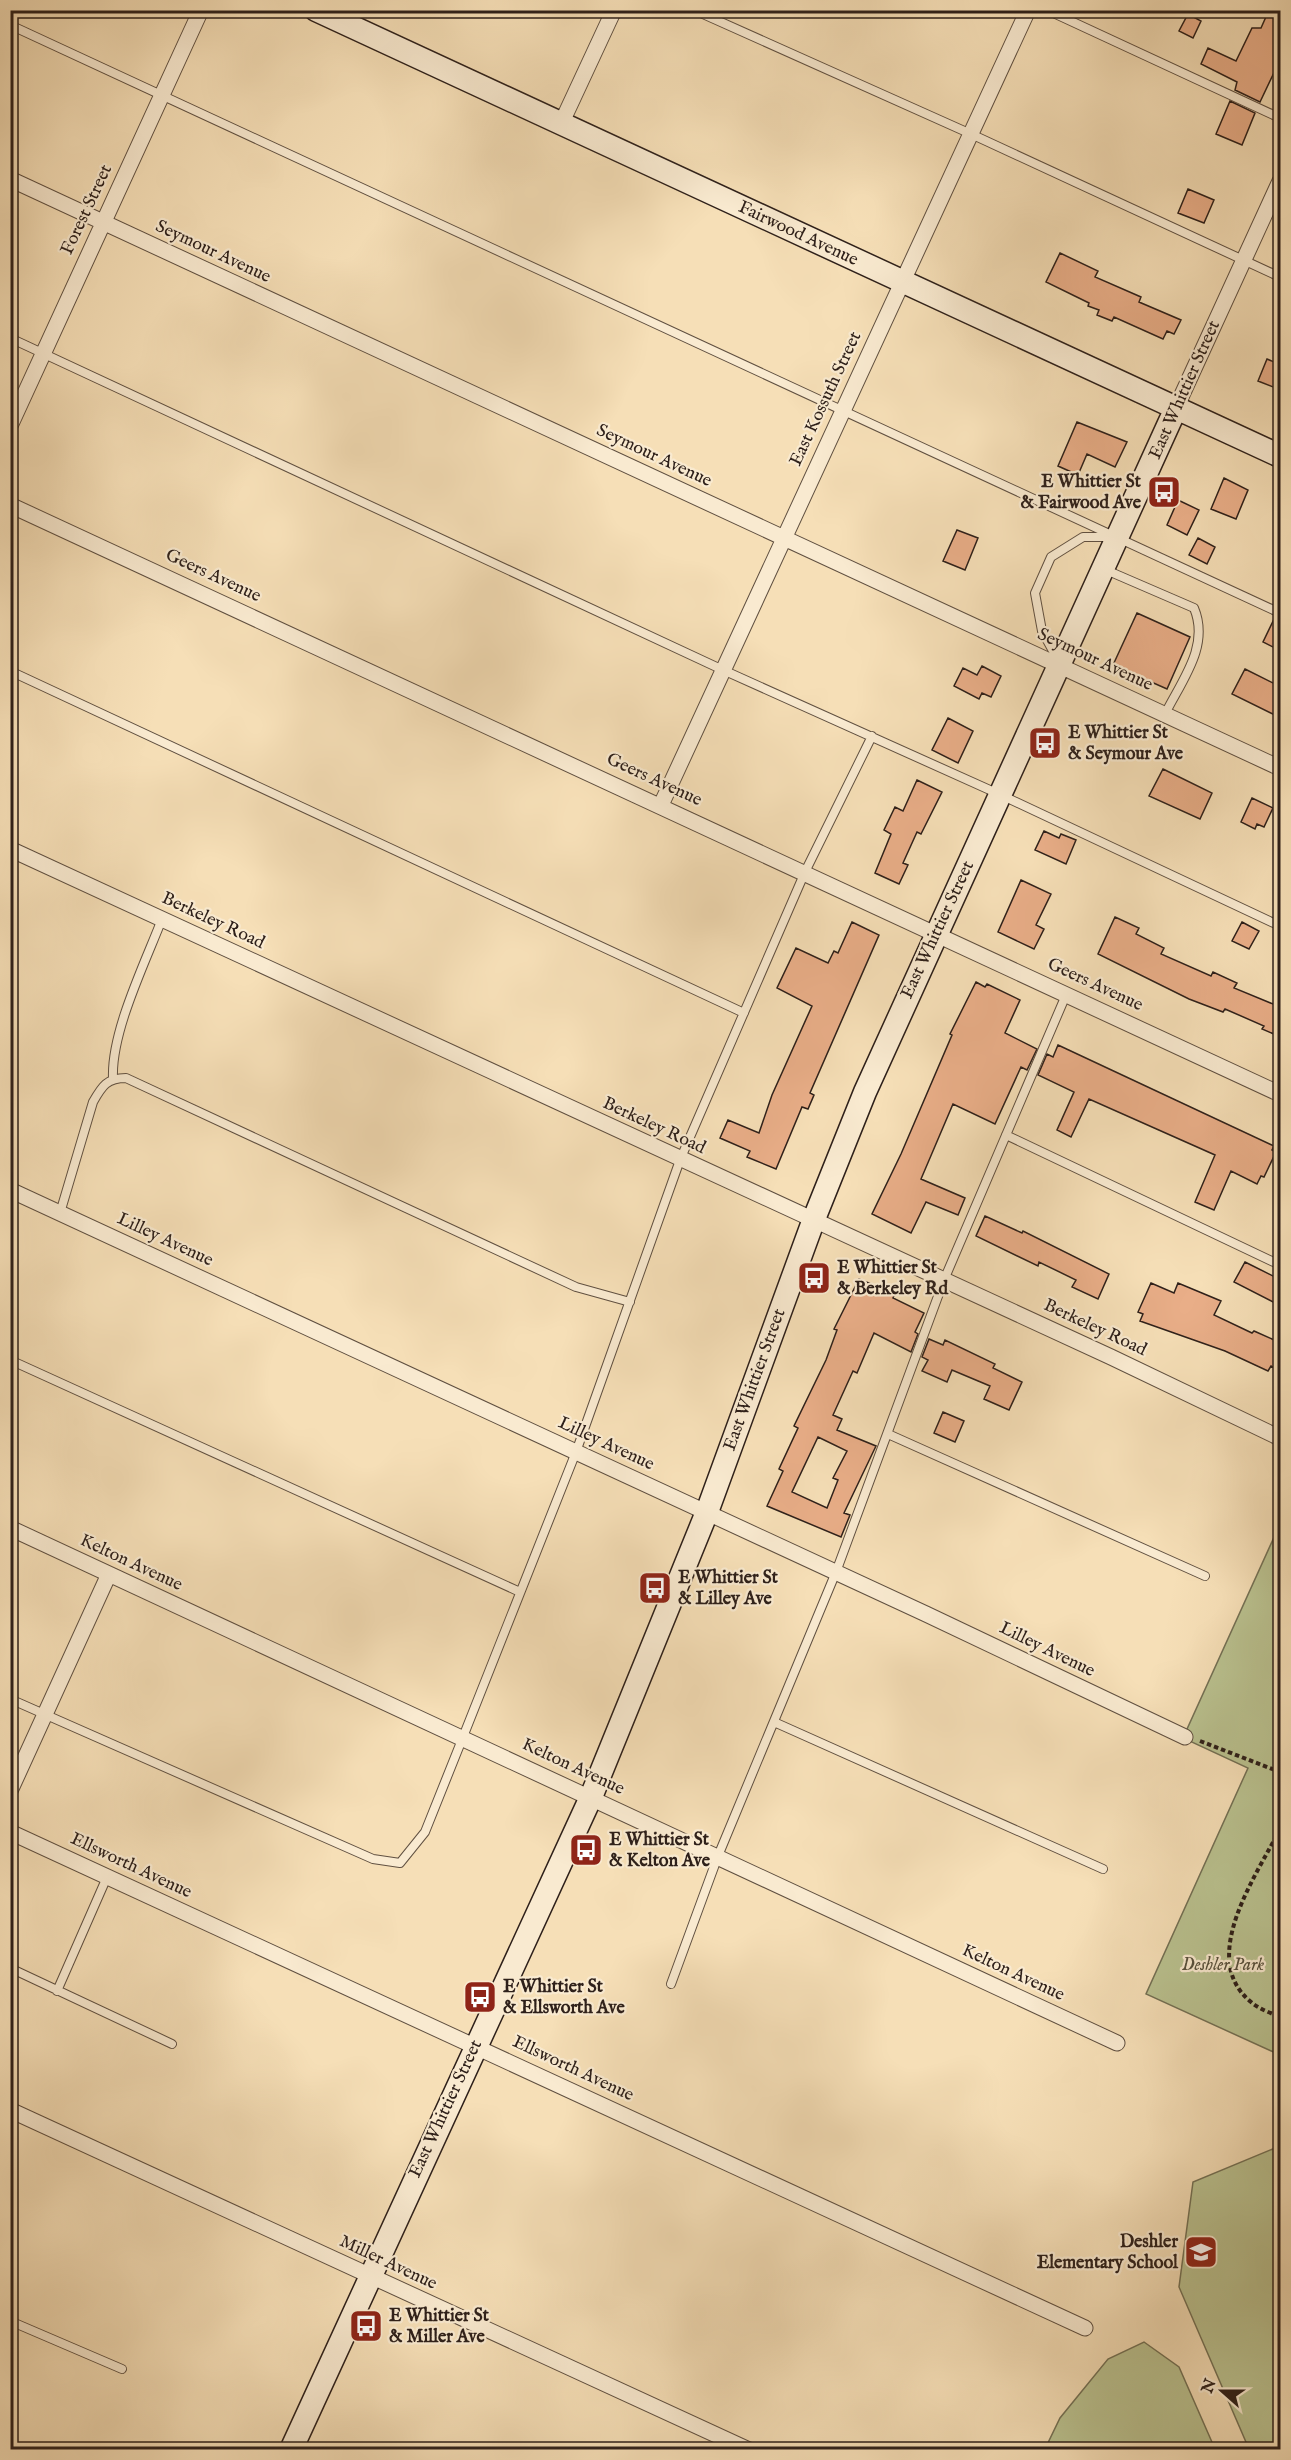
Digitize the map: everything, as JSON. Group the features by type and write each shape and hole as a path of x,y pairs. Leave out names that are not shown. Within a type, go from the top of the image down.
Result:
{"street":[{"name":"Forest Street","path":"10,426 201,10"},
{"name":"Fairwood Avenue","path":"316,10 1281,456"},
{"path":"561,124 614,10"},
{"name":"East Kossuth Street","path":"661,805 1028,10"},
{"name":"Seymour Avenue","path":"10,179 1281,768"},
{"name":"East Whittier Street","path":"291,2450 591,1797 707,1512 813,1219 865,1092 936,932 1061,665 1281,181"},
{"name":"Geers Avenue","path":"10,505 936,932 1281,1094"},
{"name":"Berkeley Road","path":"10,849 680,1160 813,1219 1281,1438"},
{"name":"Lilley Avenue","path":"10,1190 836,1572 1185,1737"},
{"name":"Kelton Avenue","path":"10,1528 1117,2043"},
{"path":"10,1791 109,1574"},
{"name":"Ellsworth Avenue","path":"10,1833 1085,2328"},
{"name":"Miller Avenue","path":"10,2110 749,2450"}],"lane":[{"path":"694,10 971,134 1281,277"},
{"path":"1047,10 1281,118"},
{"path":"10,25 1281,614"},
{"path":"10,338 723,670 1001,795 1281,926"},
{"path":"1061,665 1042,631 1035,593 1051,557 1083,537 1119,537"},
{"path":"1104,569 1194,608 1201,624 1198,649 1165,714"},
{"path":"10,671 744,1013"},
{"path":"10,1699 373,1859 400,1863 425,1832 463,1737 576,1452 680,1160 805,872 872,736"},
{"path":"113,1078 112,1062 120,1033 162,919"},
{"path":"671,1984 718,1856 836,1572 944,1281 1067,993"},
{"path":"60,1213 93,1102 102,1086 113,1078 126,1078 576,1287 630,1302"},
{"path":"1006,1135 1281,1265"},
{"path":"10,1360 520,1592"},
{"path":"888,1434 1205,1576"},
{"path":"774,1722 1103,1869"},
{"path":"57,1990 107,1877"},
{"path":"10,1968 172,2044"},
{"path":"10,2322 122,2369"}],"path":[{"path":"1185,1737 1224,1749 1281,1772"},
{"path":"1281,1829 1234,1920 1228,1947 1230,1967 1238,1988 1252,2003 1281,2017"}],"green space":[{"name":"Deshler Park","path":"1280,1524 1280,2055 1146,1994 1248,1768 1183,1738"},
{"path":"1280,2146 1280,2449 1249,2449 1179,2287 1193,2182"},
{"path":"1144,2342 1179,2367 1215,2449 1045,2449 1060,2418 1108,2359"}],"building":[{"path":"1269,10 1281,10 1281,58 1260,102 1235,90 1237,82 1201,64 1208,48 1236,61 1252,28 1261,28"},
{"path":"1188,14 1201,21 1193,38 1179,31"},
{"path":"1230,101 1255,113 1242,145 1216,134"},
{"path":"1188,189 1214,200 1204,223 1178,213"},
{"path":"1060,253 1098,271 1095,277 1141,297 1139,302 1181,320 1174,334 1167,331 1163,339 1114,317 1112,321 1097,315 1099,310 1088,306 1089,303 1046,282"},
{"path":"1267,359 1281,365 1281,390 1258,381"},
{"path":"1077,422 1127,442 1115,467 1087,454 1078,475 1058,466"},
{"path":"1224,478 1248,490 1236,519 1211,509"},
{"path":"1178,500 1199,510 1187,535 1167,525"},
{"path":"957,530 978,538 965,570 943,561"},
{"path":"1198,538 1215,547 1207,564 1189,555"},
{"path":"1137,613 1190,637 1167,689 1113,665"},
{"path":"1275,617 1281,619 1281,651 1263,642"},
{"path":"982,666 1001,676 991,697 982,693 979,699 954,686 963,668 977,675"},
{"path":"1245,669 1281,687 1281,718 1232,694"},
{"path":"948,718 973,731 958,763 932,750"},
{"path":"1163,769 1212,793 1200,819 1149,796"},
{"path":"917,780 942,792 921,834 917,832 903,863 908,865 899,884 875,873 891,834 884,830 895,807 903,811"},
{"path":"1252,798 1273,808 1264,827 1257,824 1255,829 1241,822"},
{"path":"1044,831 1059,838 1061,834 1076,840 1066,864 1035,850"},
{"path":"1021,880 1051,894 1036,925 1044,929 1034,949 998,932"},
{"path":"1115,917 1139,928 1136,934 1164,948 1161,954 1211,976 1213,972 1237,983 1234,988 1273,1004 1281,987 1281,1037 1262,1029 1264,1026 1225,1009 1223,1012 1189,999 1098,954"},
{"path":"852,922 879,935 810,1093 814,1095 808,1109 802,1107 776,1169 747,1157 750,1151 720,1138 728,1120 759,1133 772,1095 812,1006 777,988 796,948 828,963 834,951 838,953"},
{"path":"1242,922 1259,931 1249,949 1232,941"},
{"path":"976,982 985,987 987,984 1020,1000 1005,1033 1037,1049 1027,1070 1021,1067 995,1124 953,1104 921,1179 965,1198 958,1215 926,1202 911,1233 872,1214 901,1154 952,1035 950,1034"},
{"path":"1058,1045 1274,1146 1272,1150 1276,1152 1264,1177 1261,1176 1257,1184 1231,1171 1214,1210 1195,1202 1215,1155 1089,1099 1071,1137 1057,1130 1074,1092 1038,1075 1047,1054 1053,1057"},
{"path":"985,1216 1022,1233 1023,1231 1109,1274 1098,1299 1072,1287 1076,1280 1039,1262 1038,1266 976,1236"},
{"path":"1245,1262 1281,1280 1281,1306 1234,1282"},
{"path":"859,1279 895,1294 893,1298 924,1313 915,1332 918,1334 911,1352 874,1333 857,1373 853,1371 833,1415 842,1419 837,1430 876,1446 844,1513 850,1515 841,1537 767,1506 783,1471 779,1469 798,1428 794,1426 826,1360 837,1330 834,1329","holes":["818,1437 847,1451 833,1478 838,1480 827,1508 792,1492"]},
{"path":"1151,1283 1174,1293 1178,1283 1221,1301 1214,1315 1252,1333 1254,1331 1281,1343 1281,1371 1271,1366 1268,1371 1225,1351 1140,1321 1143,1314 1138,1312"},
{"path":"929,1339 943,1345 945,1340 995,1364 993,1368 1022,1382 1009,1410 984,1399 990,1386 952,1370 947,1382 922,1371 928,1360 922,1357"},
{"path":"943,1412 964,1421 955,1442 934,1433"}],"place":[{"name":"E Whittier St & Fairwood Ave","path":"1164,492"},
{"name":"E Whittier St & Seymour Ave","path":"1045,743"},
{"name":"E Whittier St & Berkeley Rd","path":"814,1278"},
{"name":"E Whittier St & Lilley Ave","path":"655,1588"},
{"name":"E Whittier St & Kelton Ave","path":"586,1850"},
{"name":"E Whittier St & Ellsworth Ave","path":"480,1997"},
{"name":"Deshler Elementary School","path":"1201,2252"},
{"name":"E Whittier St & Miller Ave","path":"366,2326"}]}
